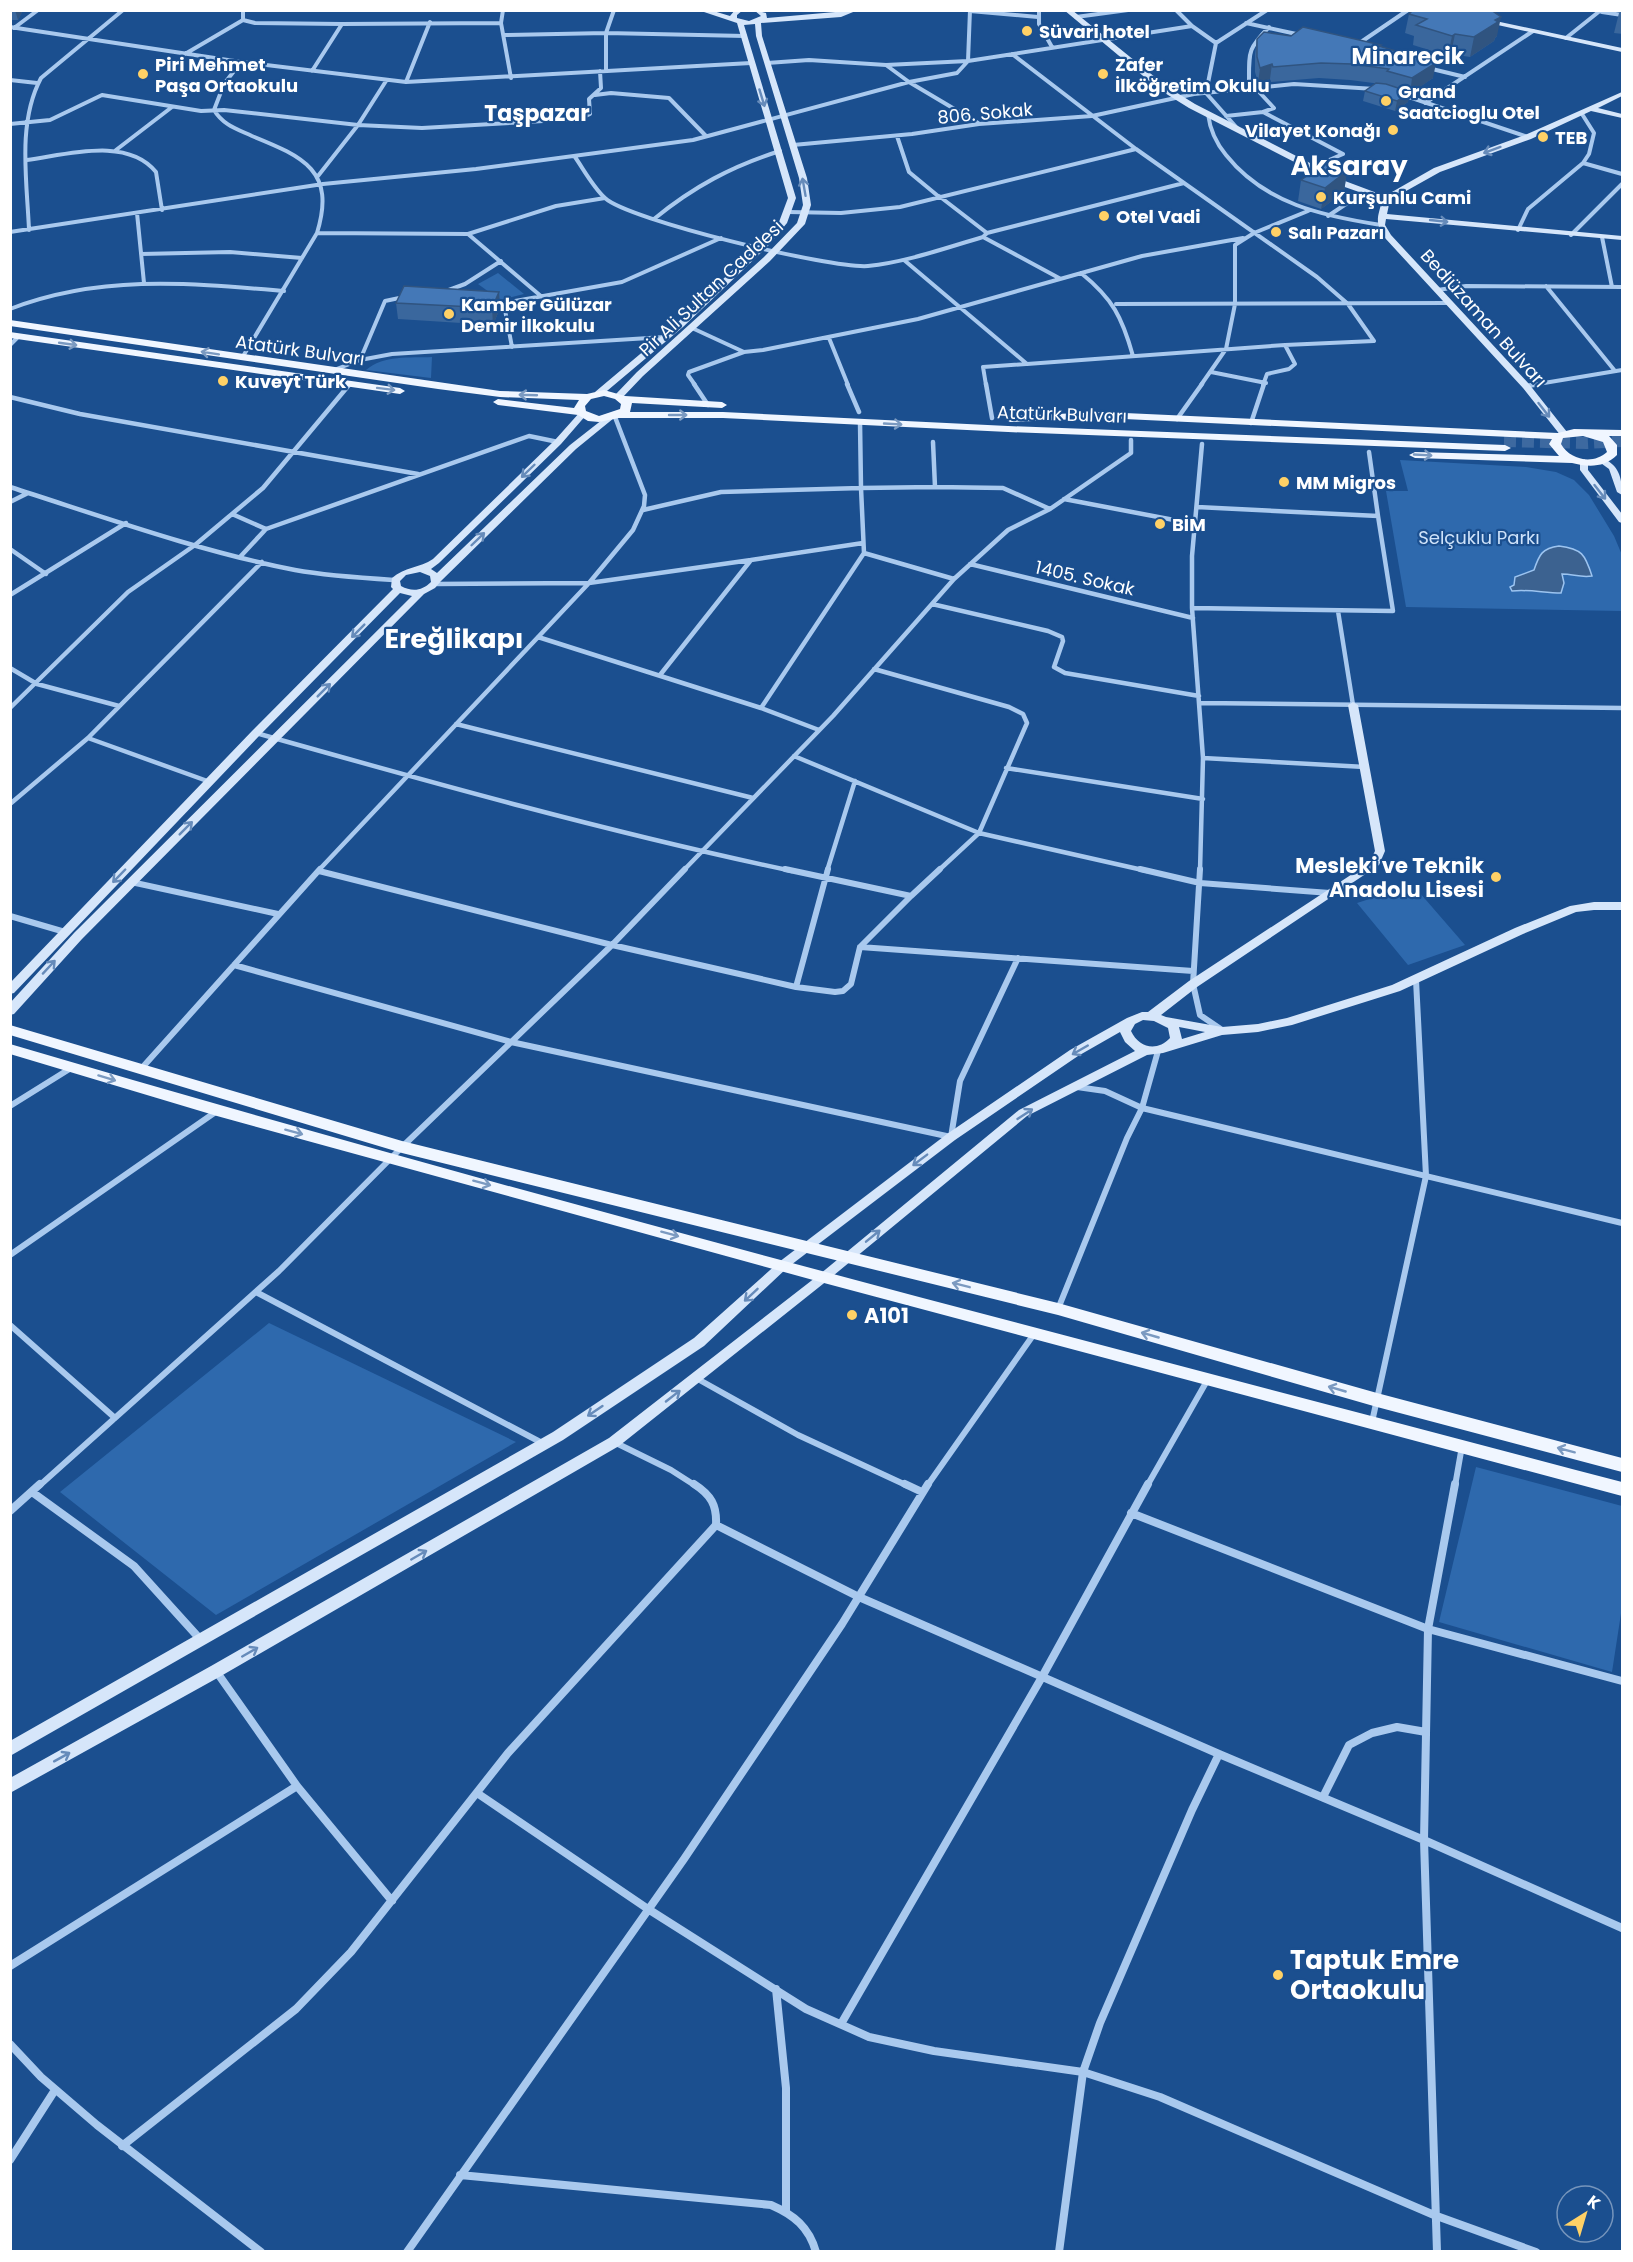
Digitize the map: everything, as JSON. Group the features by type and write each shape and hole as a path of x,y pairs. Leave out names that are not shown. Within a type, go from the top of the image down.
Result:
{"main road":[{"path":"701,10 736,20 759,21 841,15 855,10"},
{"path":"423,570 436,561 558,442 581,413 579,405 680,325 783,223 792,198 745,36 734,14 740,10"},
{"path":"759,11 804,13 836,10"},
{"path":"1067,10 1177,97 1364,192 1386,199 1437,171 1528,137 1623,94"},
{"name":"Pir Ali Sultan Caddesi","path":"621,397 774,252 801,225 805,214 807,205 803,178 759,36 759,21 765,16 759,11"},
{"path":"1480,20 1623,50"},
{"path":"1593,109 1623,116"},
{"path":"1386,199 1381,220 1623,238"},
{"name":"Bediüzaman Bulvarı","path":"1381,220 1388,236 1526,386 1561,435"},
{"name":"Atatürk Bulvarı","path":"10,323 330,372 500,394 592,395 859,417 1506,441"},
{"path":"680,325 692,328"},
{"path":"666,337 678,341"},
{"name":"Atatürk Bulvarı","path":"13,339 349,385 581,413 595,419 723,415 992,418 1009,424"},
{"path":"10,1011 78,936 420,593 436,582 573,447 627,409 627,403 621,397"},
{"path":"1009,424 1104,415 1506,441 1528,440 1534,447 1534,451 1515,459"},
{"path":"1009,424 1131,440 1202,444 1515,459 1579,461 1623,458"},
{"path":"1506,441 1590,433 1623,433"},
{"path":"1590,433 1603,438 1611,445 1613,453 1604,460"},
{"path":"1561,435 1555,444 1556,449 1579,461 1623,520"},
{"path":"1604,460 1613,468 1623,492"},
{"path":"10,990 409,570 423,570 432,573 436,582"},
{"path":"397,584 407,593 420,593"},
{"path":"1151,1016 1193,984 1374,865 1380,851 1353,705"},
{"path":"10,1786 216,1671 614,1442 824,1277 1023,1113 1152,1051 1222,1031 1258,1028 1287,1022 1416,980 1519,931 1574,909 1623,906"},
{"path":"10,1749 543,1444 699,1342 807,1246 951,1137 1074,1053 1142,1016 1222,1031"},
{"path":"1131,1021 1125,1031 1128,1040 1137,1048 1152,1051"},
{"path":"1166,1021 1176,1032 1176,1039 1171,1046"},
{"path":"10,1030 141,1069 397,1153 824,1277 1623,1489"},
{"path":"10,1049 217,1112 807,1246 1058,1309 1377,1400 1623,1465"}],"street":[{"path":"12,28 38,10"},
{"path":"29,231 28,123 33,89 37,83 123,10"},
{"path":"243,10 243,20"},
{"path":"503,10 501,23 511,78"},
{"path":"606,71 606,33 614,10"},
{"path":"1038,10 1043,34 1052,47"},
{"path":"1076,17 1128,10"},
{"path":"1176,10 1192,26 1216,43"},
{"path":"1237,128 1206,93 1216,43 1267,10"},
{"path":"1364,51 1353,48 1408,10"},
{"path":"10,232 29,231 323,184 575,157 676,143 909,82 957,73 968,61 970,11 1038,17"},
{"path":"1566,38 1601,11 1623,15"},
{"path":"185,54 243,20 255,23 501,23"},
{"path":"406,82 430,22"},
{"path":"1246,23 1311,38"},
{"path":"312,71 342,24"},
{"path":"767,63 810,60 886,65 968,61 1192,26"},
{"path":"1226,116 1263,112 1275,108 1254,89 1249,81 1249,58 1252,45 1269,27"},
{"path":"12,28 242,62 406,82 751,63"},
{"path":"1425,103 1533,31"},
{"path":"504,35 606,33 745,36"},
{"path":"992,418 983,367 1285,345 1374,341 1348,304 1317,277 1136,149 1012,54"},
{"path":"214,110 221,88 242,62"},
{"path":"886,65 909,82 979,124"},
{"path":"1426,67 1465,77"},
{"path":"10,124 50,120 102,95 172,106 358,125 432,128 579,119 590,114 589,99 601,88 600,71"},
{"path":"10,80 37,83"},
{"path":"318,176 358,125 386,81"},
{"name":"806. Sokak","path":"793,145 897,136 979,124 1092,116 1177,97 1294,84 1385,90"},
{"path":"594,95 611,93 669,98 706,136"},
{"path":"1393,93 1528,137"},
{"path":"116,150 172,106"},
{"path":"214,110 223,122 301,158 323,184 323,217 317,233 242,358"},
{"path":"1263,112 1343,154 1313,167"},
{"path":"1208,114 1209,128 1231,163 1252,183 1308,211 1328,216 1381,220"},
{"path":"1518,230 1528,209 1583,163 1589,154 1594,133 1582,114"},
{"path":"897,136 909,172 985,235 1059,278"},
{"path":"788,212 805,214 871,211 900,207 1136,149"},
{"path":"27,160 116,150 152,166 156,172 162,210"},
{"path":"654,219 705,180 729,167 780,151"},
{"path":"575,157 605,198 631,212 759,249 844,265 867,266 904,260 985,235 1184,183"},
{"path":"1583,163 1623,174"},
{"path":"1571,235 1623,183"},
{"path":"1328,216 1364,192"},
{"path":"317,233 428,236 468,234 556,206 605,198"},
{"path":"708,405 688,372 744,352 828,338 918,319 1142,256 1243,238 1308,211"},
{"path":"137,213 144,283"},
{"path":"468,234 542,297"},
{"path":"1602,237 1612,287"},
{"path":"512,347 505,310 507,305 622,282 721,238"},
{"path":"1177,419 1226,349 1234,304 1235,245 1243,238"},
{"path":"141,254 230,252 302,258"},
{"path":"904,260 1027,364"},
{"path":"437,294 465,284 501,261"},
{"path":"1081,273 1116,304 1133,356"},
{"path":"10,309 45,296 72,290 144,283 284,291"},
{"path":"1437,290 1467,286 1623,287"},
{"path":"1546,286 1615,371"},
{"path":"360,360 385,302 406,297"},
{"path":"1116,304 1448,303"},
{"path":"692,328 744,352"},
{"path":"330,372 360,360 392,354 666,337"},
{"path":"761,708 864,553 859,417 828,338"},
{"path":"1251,423 1266,383 1267,374 1289,369 1295,364 1285,345"},
{"path":"1526,386 1623,370"},
{"path":"1211,372 1266,383"},
{"path":"10,708 37,684 128,592 195,545 263,488 349,385"},
{"path":"10,397 80,414 293,454 418,474"},
{"path":"141,1069 278,914 589,583 634,526 643,510 645,495 615,417"},
{"path":"240,556 266,529 418,474 529,436 558,442"},
{"path":"10,1511 256,1292 612,945 819,730 954,579 1008,530 1050,508 1131,453 1131,440"},
{"path":"933,442 935,487"},
{"path":"1202,444 1192,556 1192,608 1203,758 1200,883 1193,984 1195,1002 1200,1015 1222,1031"},
{"path":"1192,608 1338,612 1393,611 1369,452"},
{"path":"10,487 195,545 262,562 397,584"},
{"path":"643,510 721,492 742,490 935,487 1003,488 1050,508"},
{"path":"10,502 28,493"},
{"path":"1064,498 1133,514 1196,524"},
{"path":"1197,507 1378,516"},
{"path":"232,514 266,529"},
{"path":"10,595 126,523"},
{"path":"436,582 589,583 863,543"},
{"path":"10,549 46,574"},
{"path":"864,553 954,579"},
{"path":"660,675 752,560"},
{"path":"10,804 88,738 262,562"},
{"name":"1405. Sokak","path":"970,564 1193,618"},
{"path":"932,604 1048,631 1062,637 1063,641 1054,667 1065,673 1199,696"},
{"path":"1338,612 1353,705"},
{"path":"538,637 761,708 819,730"},
{"path":"10,668 37,684 119,706"},
{"path":"318,871 612,945 796,987 843,991 851,984 860,947 979,832 1027,723 1023,714 1001,705 874,669"},
{"path":"1199,704 1623,708"},
{"path":"456,724 753,798"},
{"path":"256,733 408,776 702,852 911,896"},
{"path":"88,738 210,782"},
{"path":"794,756 979,832 1200,883 1331,893"},
{"path":"1203,758 1365,767"},
{"path":"1006,768 1203,799"},
{"path":"796,987 825,878 855,781"},
{"path":"131,882 278,914"},
{"path":"10,916 65,932"},
{"path":"860,947 1193,971"},
{"path":"234,965 511,1042 951,1137 960,1081 1018,958"},
{"path":"1372,1422 1426,1176 1416,980"},
{"path":"1058,1309 1127,1138 1142,1108 1152,1051"},
{"path":"10,1106 72,1067"},
{"path":"1073,1087 1105,1091 1142,1108 1623,1223"},
{"path":"10,1255 217,1112"},
{"path":"256,1292 543,1444"},
{"path":"10,1325 115,1418"},
{"path":"406,2252 648,1909 859,1597 921,1492 1035,1332"},
{"path":"696,1378 798,1435 921,1492"},
{"path":"841,2024 1042,1677 1131,1513 1209,1378"},
{"path":"123,2146 296,2009 351,1952 508,1753 716,1525 716,1506 704,1491 676,1473 614,1442"},
{"path":"1437,2252 1434,2215 1424,1840 1428,1629 1462,1446"},
{"path":"32,1492 134,1566 201,1640"},
{"path":"1131,1513 1428,1629 1623,1681"},
{"path":"716,1525 859,1597 1623,1928"},
{"path":"216,1671 297,1786 392,1901"},
{"path":"1323,1797 1348,1745 1372,1733 1397,1726 1426,1732"},
{"path":"1059,2252 1083,2072 1100,2023 1192,1810 1220,1754"},
{"path":"10,1966 297,1786"},
{"path":"477,1793 648,1909 806,2009 869,2037 934,2051 1083,2072 1160,2097 1434,2215 1536,2252"},
{"path":"776,1989 786,2088 786,2211"},
{"path":"10,2044 55,2090 189,2200 261,2252"},
{"path":"10,2160 55,2090"},
{"path":"460,2175 771,2205 786,2211 807,2226 816,2252"}],"green space":[{"path":"498,273 524,294 500,300 478,284"},
{"path":"432,357 431,378 366,370 389,360"},
{"name":"Selçuklu Parkı","path":"1400,460 1526,467 1556,472 1574,480 1589,495 1614,536 1622,555 1622,611 1406,607 1386,491 1408,491"},
{"path":"1413,885 1465,945 1408,965 1357,903"},
{"path":"269,1323 516,1442 216,1615 60,1492"},
{"path":"1476,1467 1622,1506 1622,1607 1612,1672 1439,1622"}],"shaded area":[{"path":"1559,546 1582,554 1592,576 1562,574 1564,583 1561,593 1512,591 1510,587 1514,585 1515,577 1534,570 1542,553 1549,548"}],"building":[{"path":"1413,10 1491,10 1501,17 1495,20 1498,22 1474,37 1455,34 1452,36 1416,25 1427,19 1409,14"},
{"path":"1303,27 1381,45 1379,46 1436,63 1412,78 1387,71 1389,69 1352,64 1321,63 1273,67 1272,64 1260,68 1257,57 1257,39 1264,32 1291,36"},
{"path":"1376,83 1410,92 1397,101 1365,91"},
{"path":"1324,164 1347,171 1325,188 1301,180"},
{"path":"404,286 499,292 492,308 396,303"}],"tunnel":[{"path":"1504,441 1587,443 1622,441"}],"place":[{"name":"Süvari hotel","path":"1027,31"},
{"name":"Piri Mehmet Paşa Ortaokulu","path":"143,74"},
{"name":"Zafer İlköğretim Okulu","path":"1103,74"},
{"name":"Grand Saatcioglu Otel","path":"1386,101"},
{"name":"Vilayet Konağı","path":"1393,130"},
{"name":"TEB","path":"1543,137"},
{"name":"Kurşunlu Cami","path":"1321,197"},
{"name":"Otel Vadi","path":"1104,216"},
{"name":"Salı Pazarı","path":"1276,232"},
{"name":"Kamber Gülüzar Demir İlkokulu","path":"449,314"},
{"name":"Kuveyt Türk","path":"223,381"},
{"name":"MM Migros","path":"1284,482"},
{"name":"BİM","path":"1160,524"},
{"name":"Mesleki ve Teknik Anadolu Lisesi","path":"1496,877"},
{"name":"A101","path":"852,1315"},
{"name":"Taptuk Emre Ortaokulu","path":"1278,1975"}],"district":[{"name":"Minarecik","path":"1408,56"},
{"name":"Taşpazar","path":"537,113"},
{"name":"Aksaray","path":"1349,165"},
{"name":"Ereğlikapı","path":"454,638"}]}
